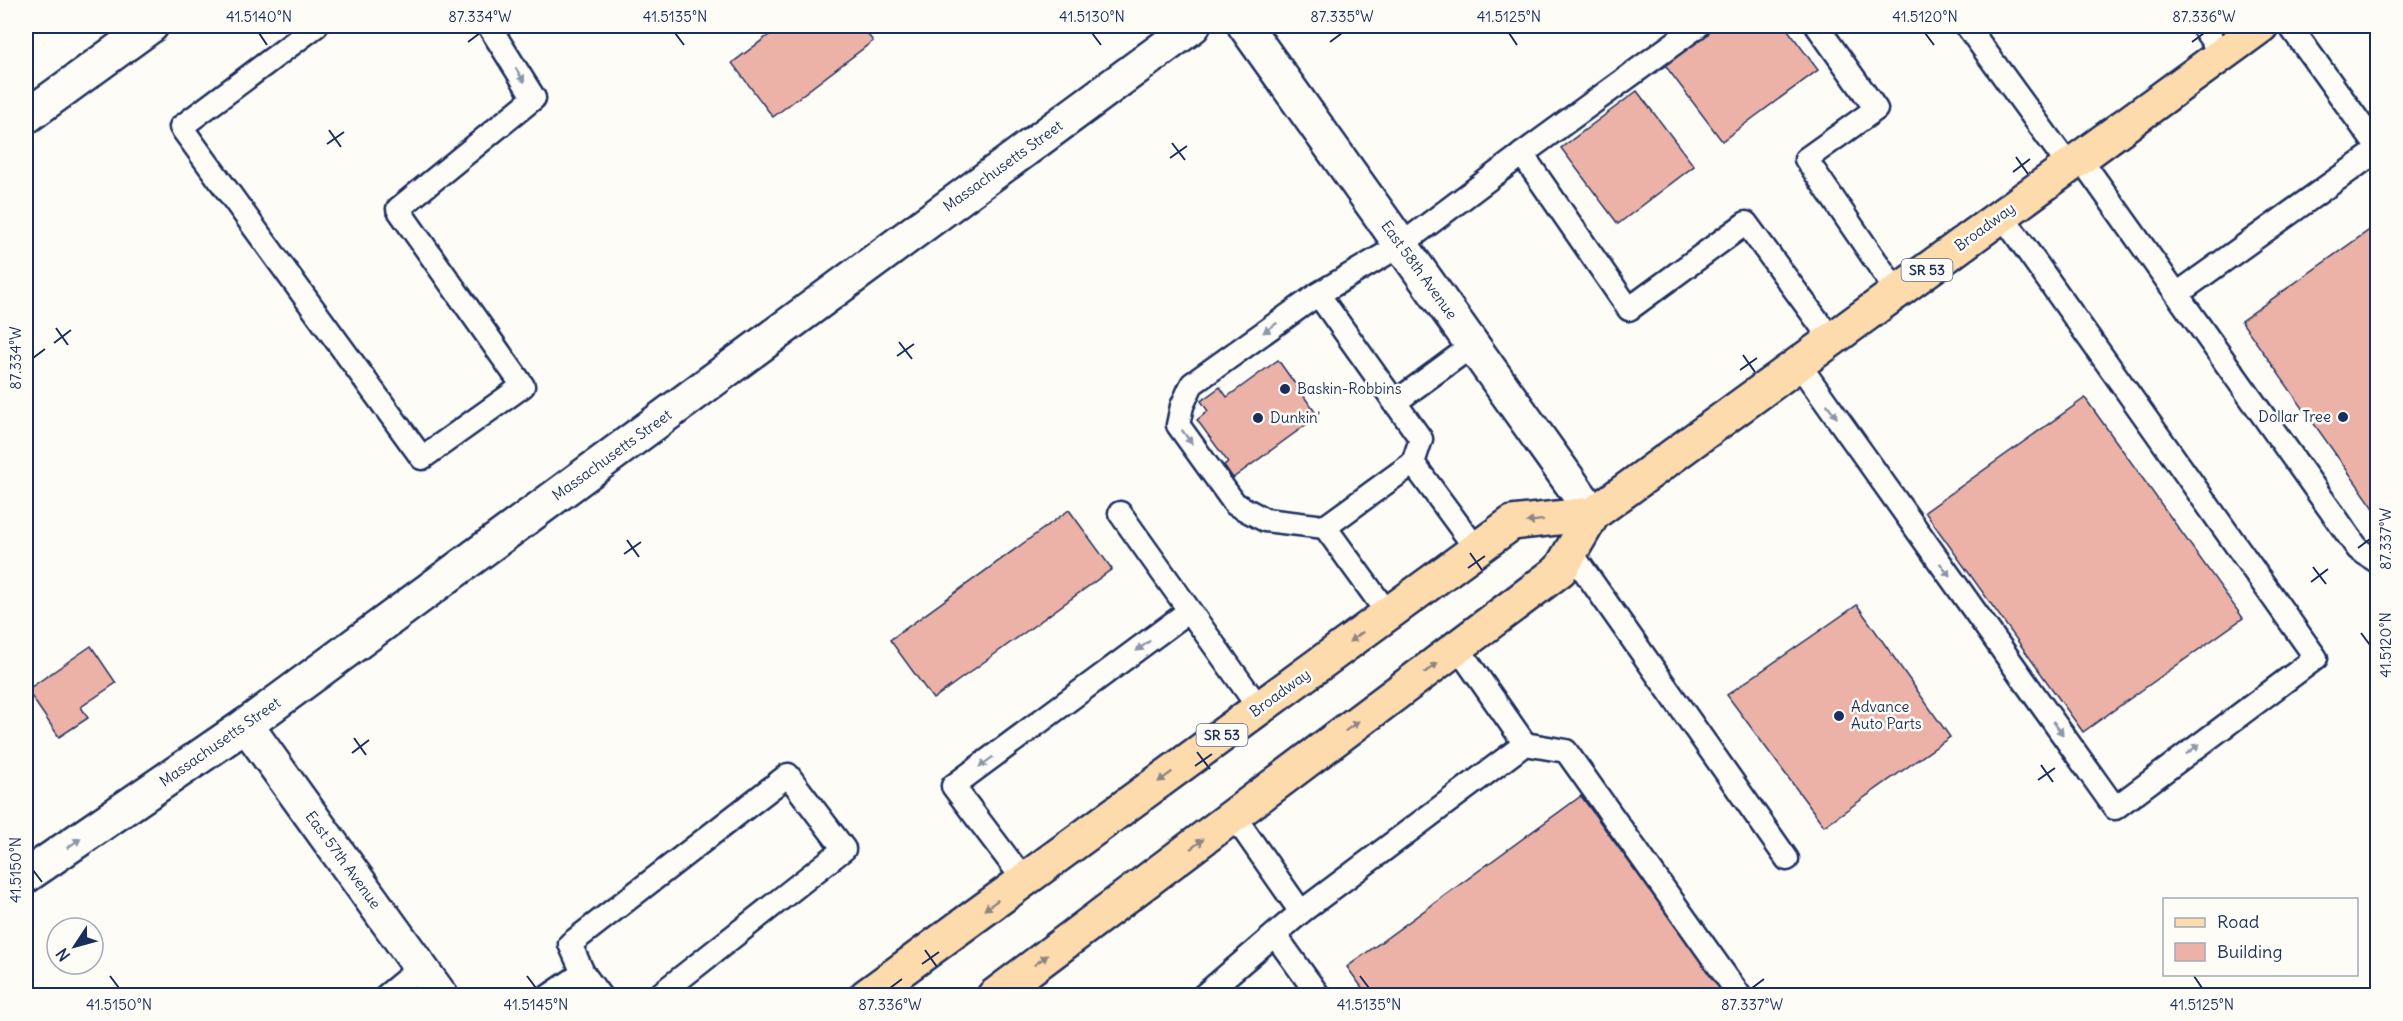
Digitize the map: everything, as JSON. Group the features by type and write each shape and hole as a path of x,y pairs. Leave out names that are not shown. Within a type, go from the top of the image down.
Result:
{"main road":[{"name":"Broadway","path":"994,996 1560,570 1593,514 2261,26"},
{"name":"Broadway","path":"867,996 1512,523 1593,514"}],"street":[{"path":"26,117 151,26"},
{"name":"Massachusetts Street","path":"26,876 246,725 1193,26"},
{"name":"East 58th Avenue","path":"1245,26 1593,514"},
{"name":"East 57th Avenue","path":"246,725 441,996"}],"lane":[{"path":"316,26 181,127 422,458 523,386 398,209 534,98 489,26"},
{"path":"1318,294 1421,440 1413,463 1325,527 1265,520 1235,504 1178,425 1182,406 1192,384 1318,294 1401,245 1698,26"},
{"path":"1817,26 1876,109 1806,159 1897,292"},
{"path":"1966,26 2177,294 2358,549 2378,562"},
{"path":"2202,26 2222,54"},
{"path":"2177,294 2378,149 2290,26"},
{"path":"1522,154 1629,309 1746,223 1831,339"},
{"path":"1798,363 2115,808 2316,658 2002,215"},
{"path":"1394,403 1473,345"},
{"path":"1413,463 1477,550"},
{"path":"1120,513 1259,708"},
{"path":"1325,527 1388,614"},
{"path":"1571,552 1787,859"},
{"path":"1024,880 953,786 1190,611"},
{"path":"1458,648 1525,744 1566,751 1740,996"},
{"path":"1203,996 1301,912 1525,744"},
{"path":"600,996 583,973 570,944 788,775 844,849 658,996"},
{"path":"1234,816 1301,912"},
{"path":"1275,935 1319,996"},
{"path":"386,996 421,967"},
{"path":"549,996 583,973"}],"building":[{"path":"781,26 861,26 873,41 773,117 732,63"},
{"path":"1716,26 1785,26 1818,70 1722,141 1664,64"},
{"path":"1637,91 1694,166 1618,224 1561,148"},
{"name":"Dollar Tree","path":"2378,224 2378,514 2241,321"},
{"name":"Dunkin'","path":"1278,360 1318,416 1233,478 1224,465 1228,462 1197,420 1208,411 1201,401 1220,387 1227,397"},
{"path":"2085,398 2243,618 2083,732 1925,512"},
{"path":"1069,510 1112,569 933,699 890,640"},
{"name":"Advance Auto Parts","path":"1857,605 1950,737 1824,826 1727,695"},
{"path":"91,646 116,683 81,707 88,718 59,737 27,690"},
{"path":"1581,796 1723,991 1717,996 1368,996 1347,967"}],"place":[{"name":"Baskin-Robbins","path":"1285,389"},
{"name":"Dollar Tree","path":"2343,417"},
{"name":"Dunkin'","path":"1258,418"},
{"name":"Advance Auto Parts","path":"1839,716"}]}
